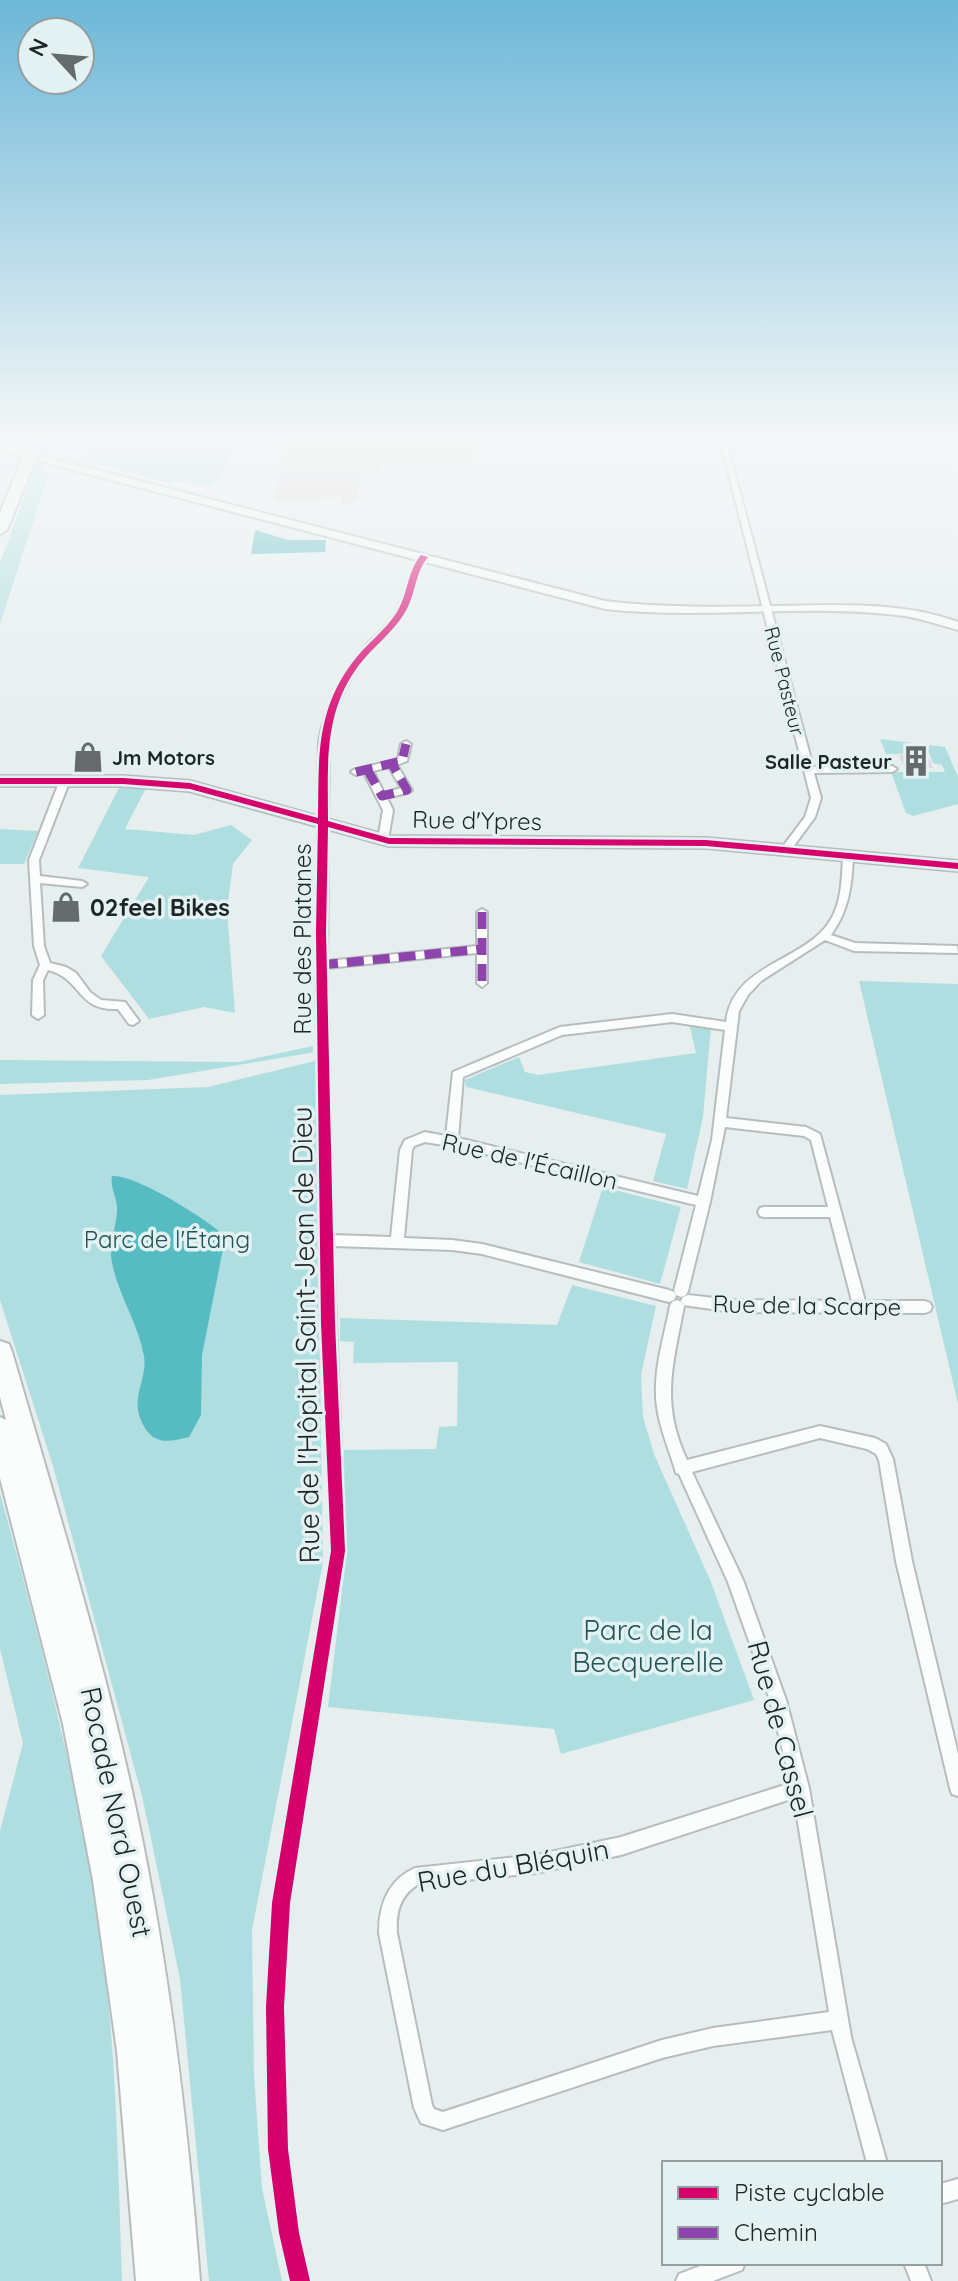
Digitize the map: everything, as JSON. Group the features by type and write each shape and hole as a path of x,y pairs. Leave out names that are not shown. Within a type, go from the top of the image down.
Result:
{"highway":[{"name":"Rocade Nord Ouest","path":"0,1352 87,1665 123,1820 161,2057 182,2281"},
{"name":"Rocade Nord Ouest","path":"0,1429 81,1735 112,1891 138,2084 154,2281"}],"main road":[{"name":"Rue d'Ypres","path":"1,781 65,780 190,786 229,794 324,825 383,840 706,843 958,866"}],"street":[{"path":"371,542 605,605 675,610 886,610 958,626"},
{"name":"Rue Pasteur","path":"751,542 816,804 786,849"},
{"name":"Rue des Platanes","path":"323,1053 323,760 332,703 349,669 402,611 416,566 424,557"},
{"path":"383,840 388,814 382,796 362,771 402,761 406,744"},
{"path":"382,796 407,790 392,764"},
{"path":"808,770 892,769"},
{"path":"38,1015 38,980 45,965 39,946 34,860 65,780"},
{"name":"Rue de Cassel","path":"848,855 846,894 836,920 824,936 755,978 739,999 729,1026 722,1122 665,1360 663,1392 671,1441 681,1468 725,1559 778,1700 801,1788 839,2020 876,2161"},
{"path":"35,879 82,884"},
{"path":"482,912 482,983"},
{"path":"824,936 859,947 957,950"},
{"path":"321,965 482,949"},
{"path":"45,965 66,971 88,999 112,1006 121,1005 133,1021"},
{"path":"452,1141 457,1075 535,1040 560,1031 672,1018 729,1026"},
{"name":"Rue de l'Hôpital Saint-Jean de Dieu","path":"300,2281 289,2233 278,2149 276,1976 281,1903 338,1551 326,1240 323,1053"},
{"path":"722,1122 806,1132 816,1137 860,1307"},
{"name":"Rue de l'Écaillon","path":"397,1242 406,1146 420,1137 452,1141 704,1202"},
{"path":"764,1212 833,1212"},
{"name":"Rue de la Scarpe","path":"326,1240 452,1245 496,1252 679,1299 724,1306 925,1307"},
{"path":"681,1468 820,1432 870,1443 881,1449 958,1788"},
{"name":"Rue du Bléquin","path":"801,1788 621,1846 536,1864 415,1877 402,1886 392,1901 387,1923 389,1943 423,2108 428,2116 443,2121 673,2046 839,2020"},
{"path":"686,2281 730,2265"}],"green space":[{"path":"8,542 26,542 0,624 0,563"},
{"path":"880,739 945,747 958,777 958,804 913,816 906,813 891,772 945,772 942,765 933,763 929,753 886,754"},
{"path":"119,788 146,788 125,829 194,835 231,825 252,840 233,864 227,910 235,1013 204,1007 149,1019 101,956 149,877 78,868"},
{"path":"0,829 38,831 24,864 0,864"},
{"path":"859,981 958,984 958,1404"},
{"path":"689,1023 711,1027 703,1117 687,1189 653,1181 666,1134 466,1087 465,1080 519,1057 525,1072 538,1075 696,1053"},
{"path":"313,1046 313,1052 304,1054 148,1080 0,1084 0,1060 239,1062"},
{"name":"Parc de l'Étang","path":"315,1061 323,1562 252,1930 254,2076 262,2188 282,2281 209,2281 180,1979 143,1800 53,1466 0,1300 0,1095 208,1087"},
{"path":"603,1187 681,1207 660,1284 579,1262"},
{"name":"Parc de la Becquerelle","path":"572,1285 656,1306 641,1375 643,1417 654,1454 711,1582 754,1700 561,1754 554,1729 328,1707 345,1566 344,1450 436,1449 439,1427 457,1426 458,1362 353,1363 354,1342 340,1341 340,1318 557,1325"},
{"path":"0,1493 58,1719 83,1833 102,1948 116,2114 122,2281 0,2281 0,1831 23,1743 0,1649"}],"water":[{"path":"253,542 326,542 325,552 251,554"},
{"path":"112,1176 135,1181 180,1204 217,1230 224,1244 202,1355 201,1415 189,1437 171,1441 154,1438 140,1417 138,1399 144,1356 113,1269 111,1256 117,1212"}],"building":[{"name":"Salle Pasteur","path":"899,755 928,755 933,768 904,768"}],"marked path":[{"path":"356,772 402,761 406,744"},
{"path":"367,769 382,796 407,790 392,764"},
{"path":"482,912 482,983"},
{"path":"321,965 482,949"}],"cycle path":[{"path":"300,2281 289,2233 278,2149 275,2007 281,1903 338,1551 328,1323 323,1072 321,932 324,741 330,712 340,687 364,653 400,614 416,569 424,557"},
{"path":"0,781 123,781 190,786 389,841 706,843 958,866"}],"place":[{"name":"Jm Motors","path":"88,757"},
{"name":"Salle Pasteur","path":"916,761"},
{"name":"02feel Bikes","path":"66,907"}]}
